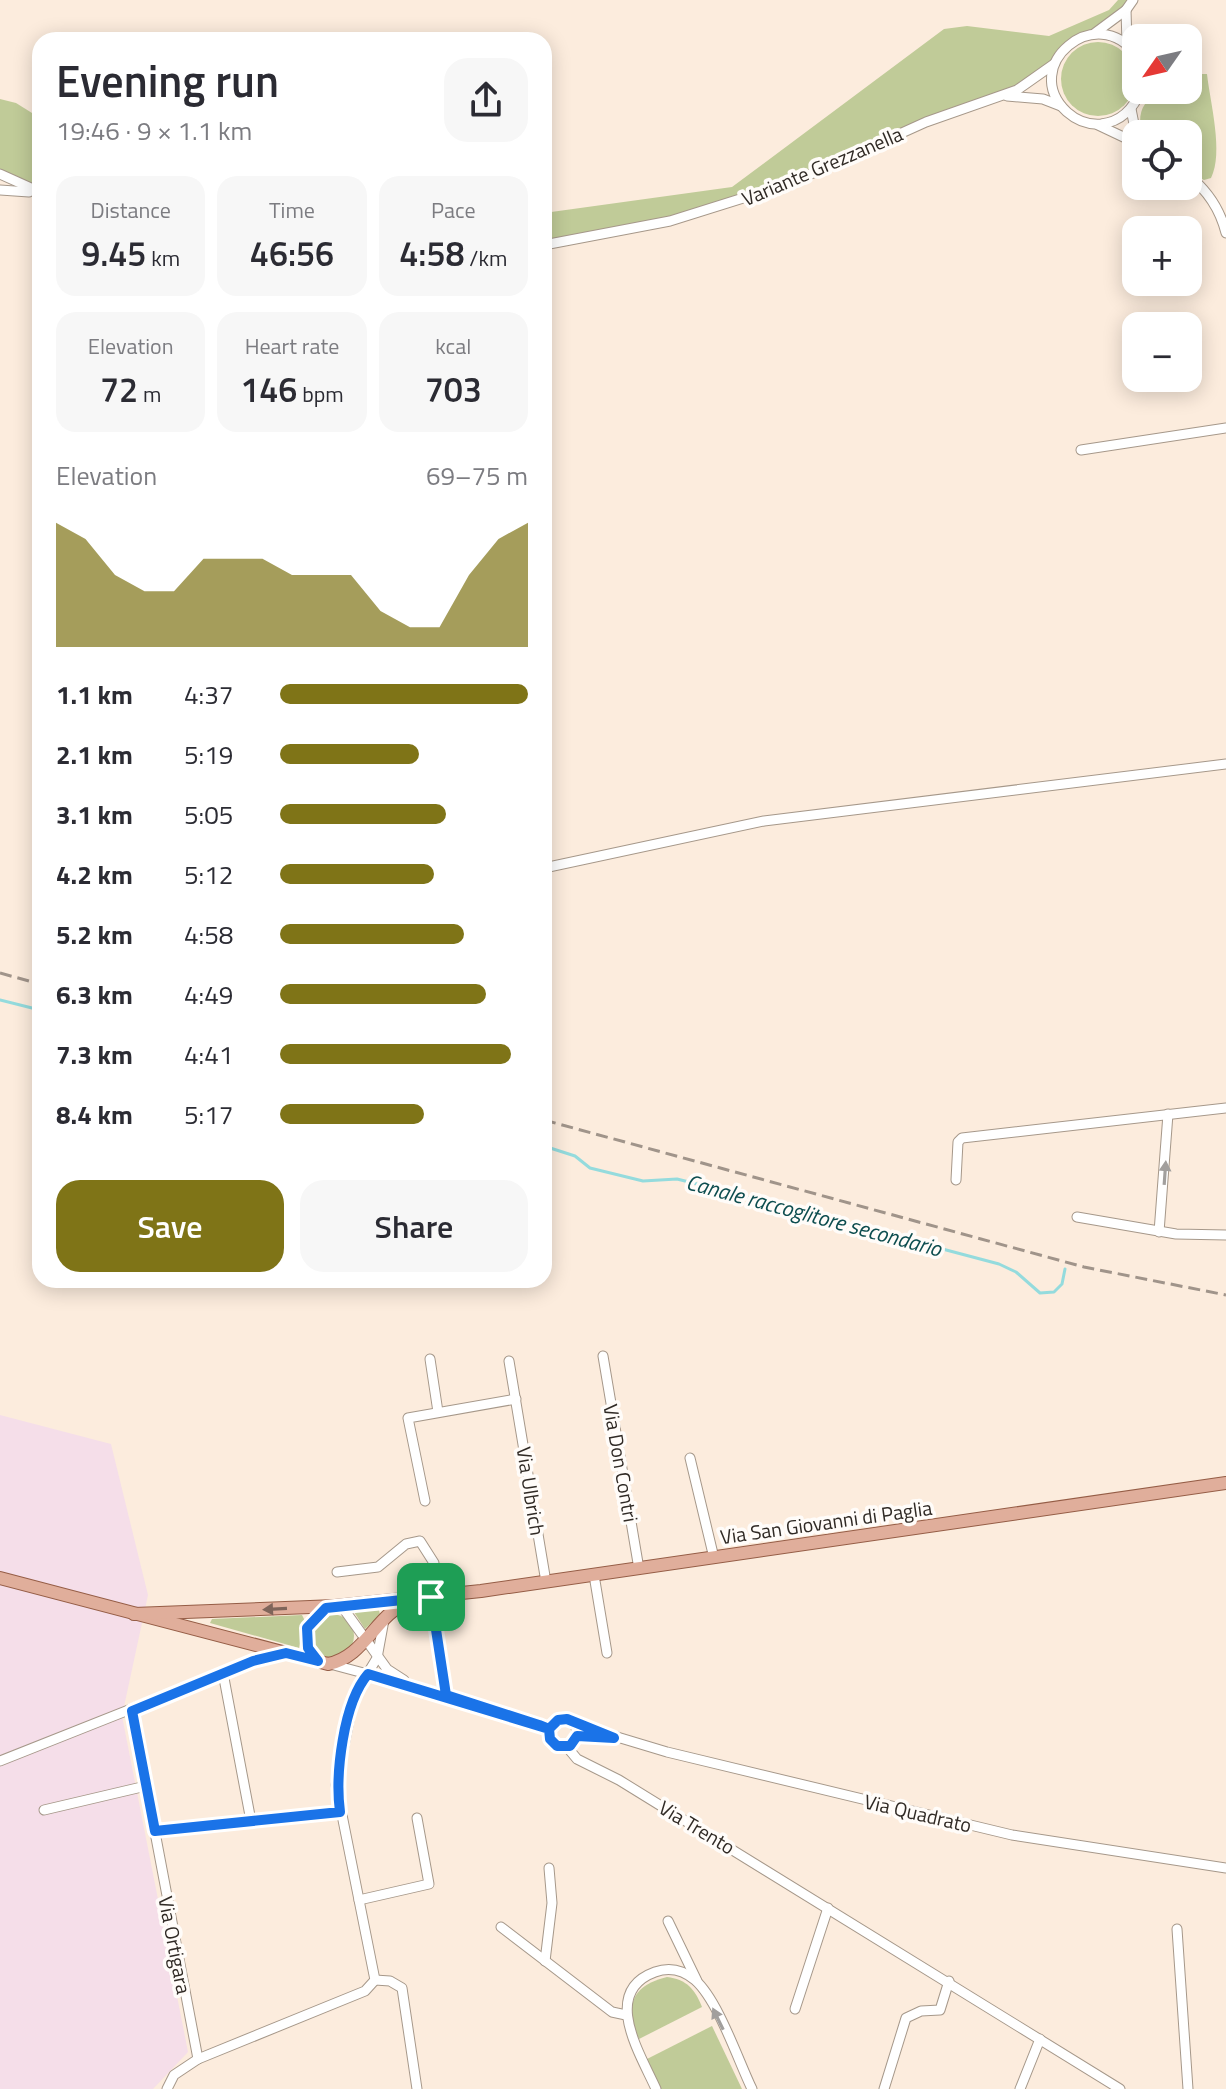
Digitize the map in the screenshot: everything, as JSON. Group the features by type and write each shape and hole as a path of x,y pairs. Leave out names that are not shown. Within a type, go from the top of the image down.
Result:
{"main road":[{"name":"Via San Giovanni di Paglia","path":"134,1614 335,1606 431,1597 1226,1483"},
{"path":"0,1578 323,1662 349,1656 386,1615 414,1599"},
{"path":"214,1612 206,1618 204,1626 220,1637"}],"street":[{"name":"Variante Grezzanella","path":"552,244 605,236 729,205 791,183 951,111 1004,96 1041,76 1054,64 1068,43 1095,33 1126,10 1133,0"},
{"path":"1126,10 1126,24"},
{"path":"1095,33 1122,41"},
{"path":"1054,64 1051,79 1061,106"},
{"name":"Variante Grezzanella","path":"1004,96 1043,99 1061,106 1070,116 1122,137"},
{"path":"1094,124 1108,123 1131,109 1134,104"},
{"path":"1131,109 1133,120"},
{"path":"0,174 32,188"},
{"path":"1202,186 1216,207 1226,233"},
{"path":"0,190 32,192"},
{"path":"1081,450 1226,428"},
{"path":"552,866 764,821 1226,764"},
{"path":"956,1180 958,1142 962,1138 1226,1108"},
{"path":"1159,1232 1168,1114"},
{"path":"1077,1217 1159,1232 1226,1235"},
{"name":"Via Don Contri","path":"603,1356 639,1569"},
{"path":"430,1359 438,1412"},
{"name":"Via Ulbrich","path":"509,1361 546,1582"},
{"path":"425,1501 408,1418 516,1399"},
{"path":"690,1458 714,1558"},
{"path":"337,1572 378,1567 406,1544 420,1541 434,1563 431,1597 446,1695"},
{"path":"594,1575 607,1653"},
{"path":"417,1687 391,1673 348,1611 335,1606 319,1613 307,1628 308,1648 323,1662 446,1695 549,1729"},
{"path":"375,1980 336,1785 357,1688 378,1654 386,1615"},
{"path":"253,1661 254,1646"},
{"path":"0,1761 253,1661 286,1653"},
{"path":"223,1673 251,1821"},
{"name":"Via Ortigara","path":"132,1711 198,2059"},
{"path":"558,1720 574,1724 577,1736 567,1747 553,1743 549,1729 558,1720"},
{"name":"Via Quadrato","path":"574,1724 614,1738 1012,1835 1226,1868"},
{"name":"Via Quadrato","path":"577,1736 614,1738"},
{"name":"Via Trento","path":"567,1747 577,1759 619,1780 949,1981 1103,2084 1120,2089"},
{"path":"44,1810 146,1786"},
{"path":"155,1831 340,1812"},
{"path":"359,1900 429,1884 417,1818"},
{"path":"545,1961 552,1903 549,1868"},
{"path":"795,2009 828,1908"},
{"path":"668,1921 752,2089"},
{"path":"501,1927 612,2012 626,2015"},
{"path":"1177,1929 1188,2089"},
{"path":"656,2089 626,2015 636,1983 648,1974 674,1969 697,1981"},
{"path":"167,2089 174,2075 198,2059 365,1991 375,1980"},
{"path":"375,1980 390,1981 402,1988 417,2089"},
{"path":"884,2089 906,2018 921,2011 940,2010 949,1981"},
{"path":"1020,2089 1040,2039"}],"shaded area":[{"path":"0,1415 111,1444 148,1595 122,1716 188,2052 153,2089 0,2089"}],"green space":[{"path":"1118,0 1131,0 1123,11 1093,30 1069,39 1057,50 1049,66 1024,85 948,109 781,183 664,220 552,240 552,212 732,187 944,29 967,26 1049,36 1109,10"},
{"path":"1091,43 1105,43 1122,51 1122,104 1125,104 1112,113 1098,116 1078,110 1067,99 1062,86 1062,72 1067,59 1078,48"},
{"path":"1202,74 1207,74 1215,127 1215,168 1211,178 1202,179 1202,120 1140,120 1145,104 1202,104"},
{"path":"0,99 16,103 32,113 32,183 0,172"},
{"path":"379,1610 380,1615 365,1629 354,1612"},
{"path":"332,1614 347,1621 354,1636 347,1651 332,1658 317,1651 310,1636 317,1621"},
{"path":"302,1615 305,1621 299,1648 210,1623 212,1619"},
{"path":"667,1977 689,1986 702,2007 639,2039 632,2017 634,1999 645,1986"},
{"path":"712,2026 742,2089 660,2089 647,2059"}],"waterway":[{"name":"Canale raccoglitore secondario","path":"0,1000 32,1008"},
{"name":"Canale raccoglitore secondario","path":"552,1149 575,1156 590,1168 643,1181 677,1179 999,1264 1016,1272 1040,1293 1054,1292 1062,1284 1065,1269"}],"railway":[{"path":"0,973 32,982"},
{"path":"552,1122 1084,1267 1226,1295"}],"route":[{"path":"431,1597 326,1608 315,1616 307,1628 308,1648 318,1661 286,1653 253,1661 132,1711 155,1831 340,1812 336,1785 344,1743 354,1696 368,1674 446,1695 549,1729 554,1722 567,1719 614,1738 584,1735 577,1736 570,1746 557,1746 550,1739 549,1729 539,1725 446,1695 431,1597"}]}
